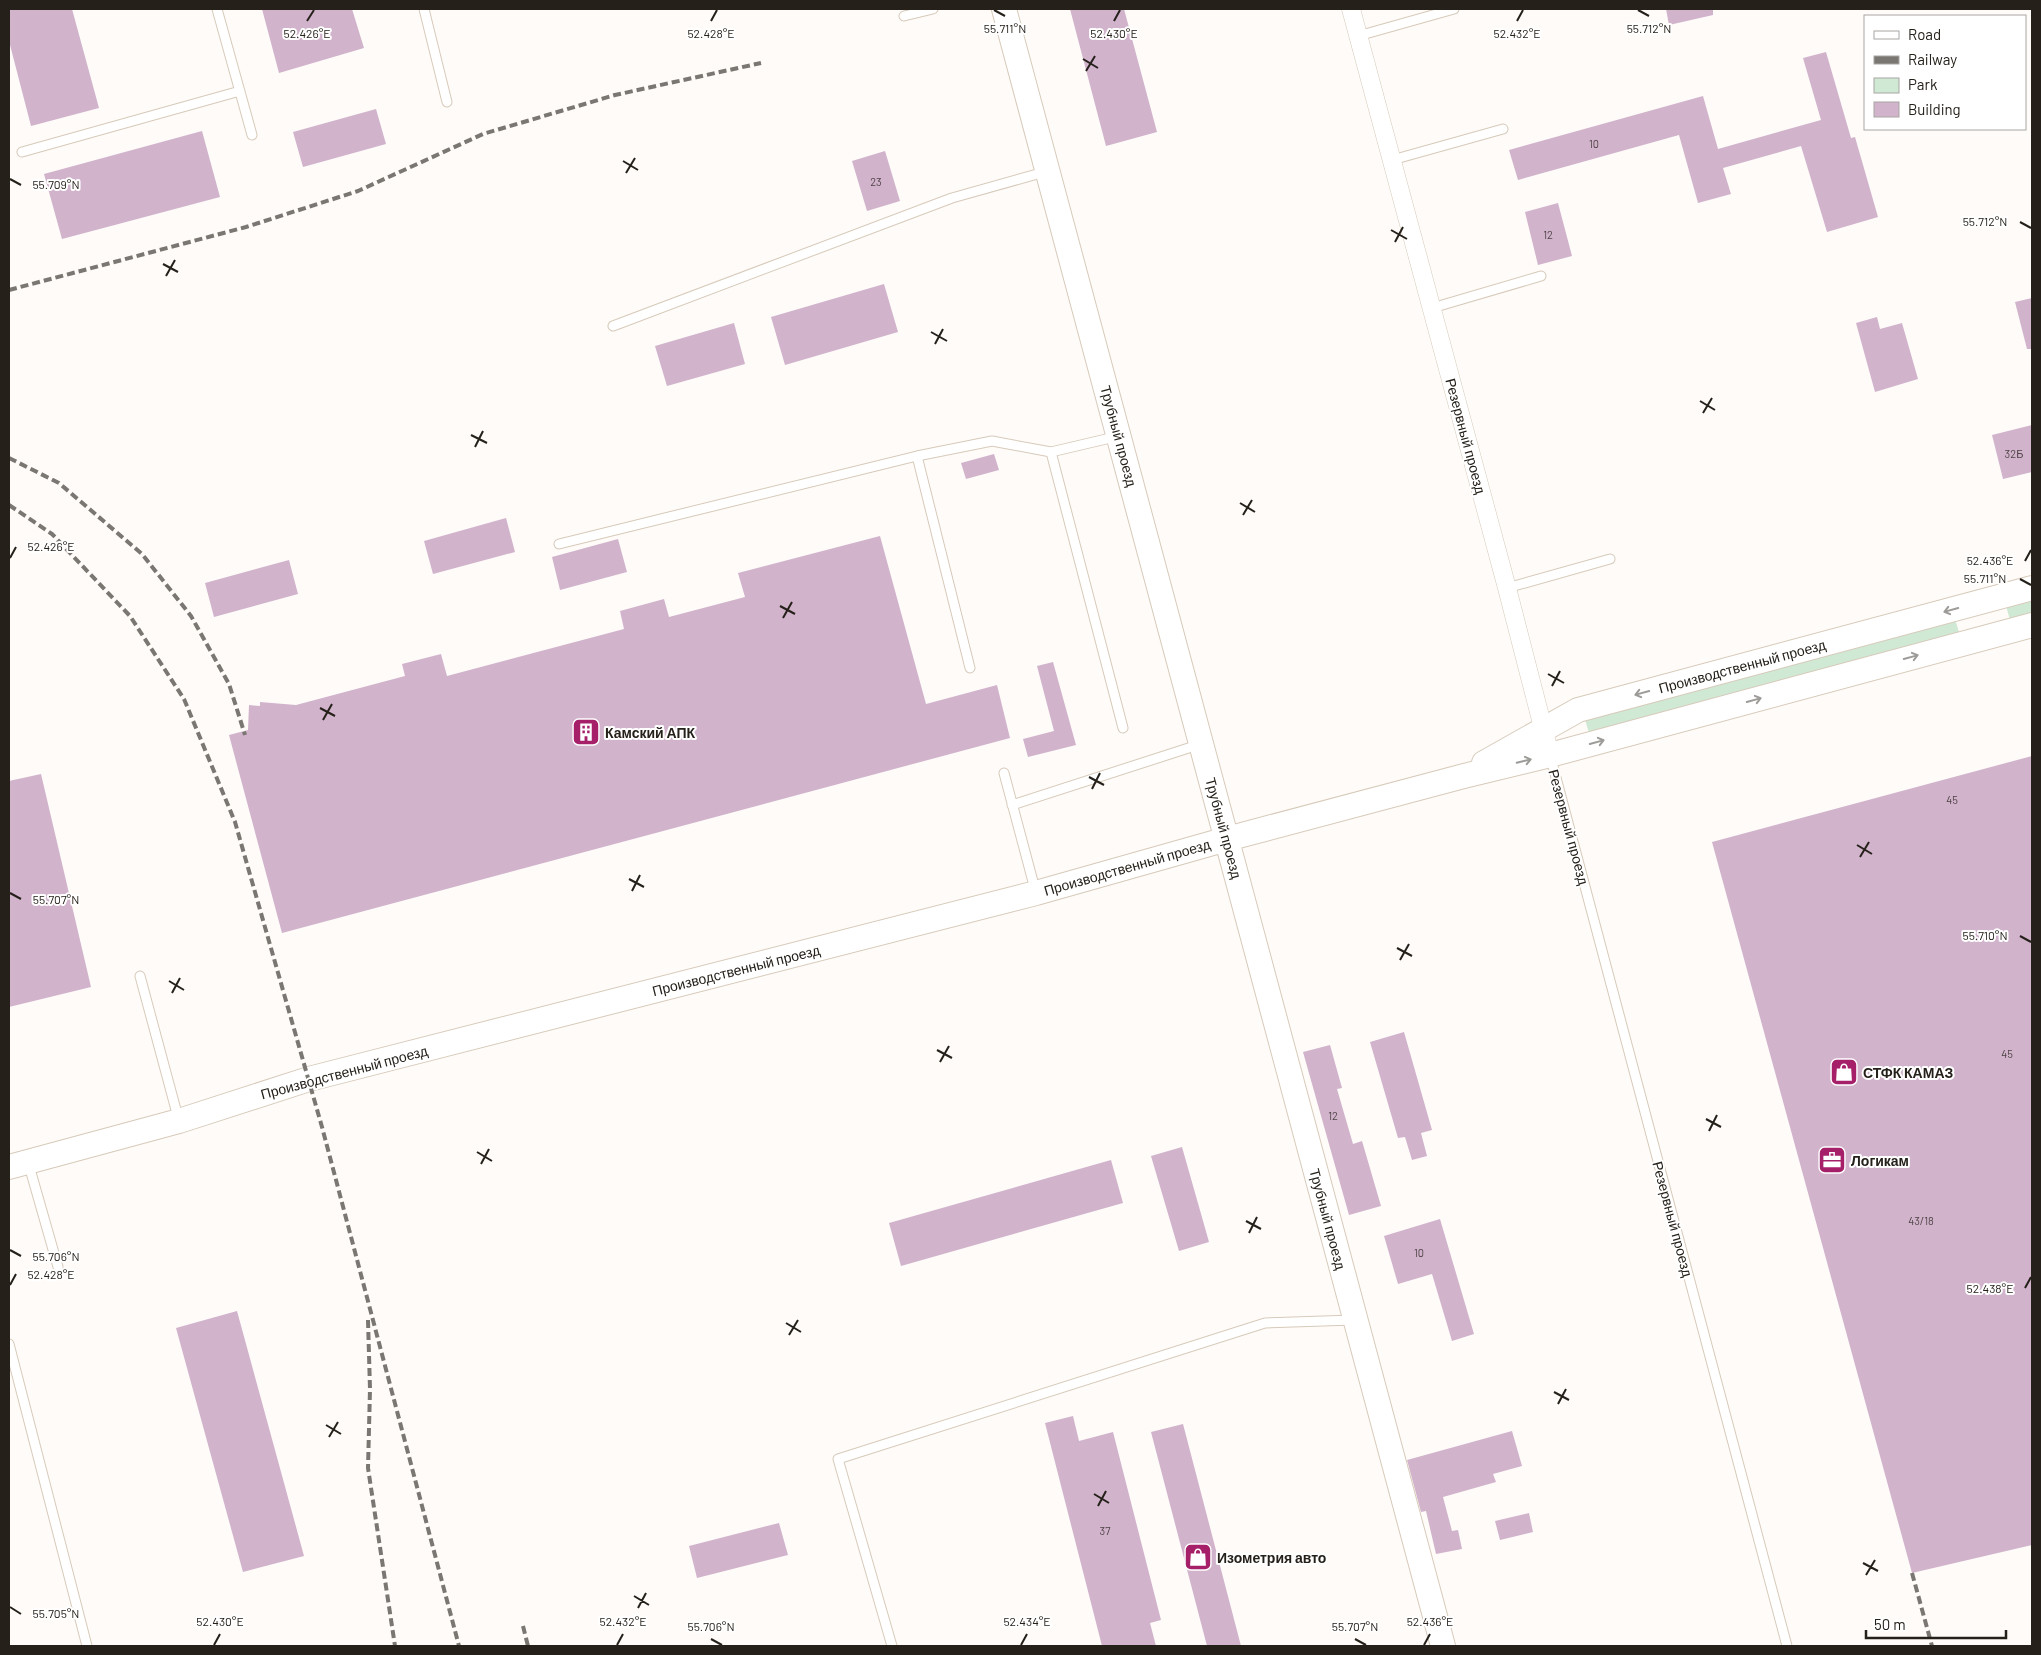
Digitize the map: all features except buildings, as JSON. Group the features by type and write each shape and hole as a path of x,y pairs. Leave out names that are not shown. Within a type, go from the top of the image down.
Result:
{"street":[{"name":"Трубный проезд","path":"1004,9 1443,1646"},
{"name":"Резервный проезд","path":"1351,9 1508,588 1550,755"},
{"name":"Производственный проезд","path":"1464,776 1578,710 2032,588"},
{"path":"1978,602 1988,637"},
{"name":"Производственный проезд","path":"18,1164 179,1121 309,1079 1036,893 1227,839 1550,755 2032,625"}],"lane":[{"path":"217,9 252,135"},
{"path":"424,9 448,102"},
{"path":"904,16 933,9"},
{"path":"1358,36 1454,9"},
{"path":"22,152 240,91"},
{"path":"1392,160 1503,129"},
{"path":"613,326 952,198 1048,171"},
{"path":"1432,308 1541,276"},
{"path":"559,544 917,456 992,441 1051,452 1119,436"},
{"path":"1051,452 1123,728"},
{"path":"917,456 970,668"},
{"path":"1508,588 1610,559"},
{"path":"1012,804 1201,744"},
{"name":"Резервный проезд","path":"1550,755 1787,1646"},
{"path":"1004,773 1036,893"},
{"path":"140,976 179,1121"},
{"path":"18,1164 58,1267"},
{"path":"892,1646 838,1459 1265,1323 1355,1320"},
{"path":"9,1344 87,1646"}],"green space":[{"path":"2032,599 2032,615 2010,620 2006,606"},
{"path":"1955,619 1959,632 1589,733 1585,720"}],"railway":[{"path":"9,290 246,227 358,191 483,134 615,95 761,63"},
{"path":"9,458 59,483 142,554 191,616 229,684 245,735"},
{"path":"9,505 52,534 130,616 184,699 235,822 322,1127 459,1646"},
{"path":"368,1320 370,1389 368,1468 395,1646"},
{"path":"1912,1573 1932,1646"},
{"path":"523,1626 528,1646"}],"place":[{"name":"Камский АПК","path":"586,732"},
{"name":"СТФК КАМАЗ","path":"1844,1072"},
{"name":"Логикам","path":"1832,1160"},
{"name":"Изометрия авто","path":"1198,1557"}]}
